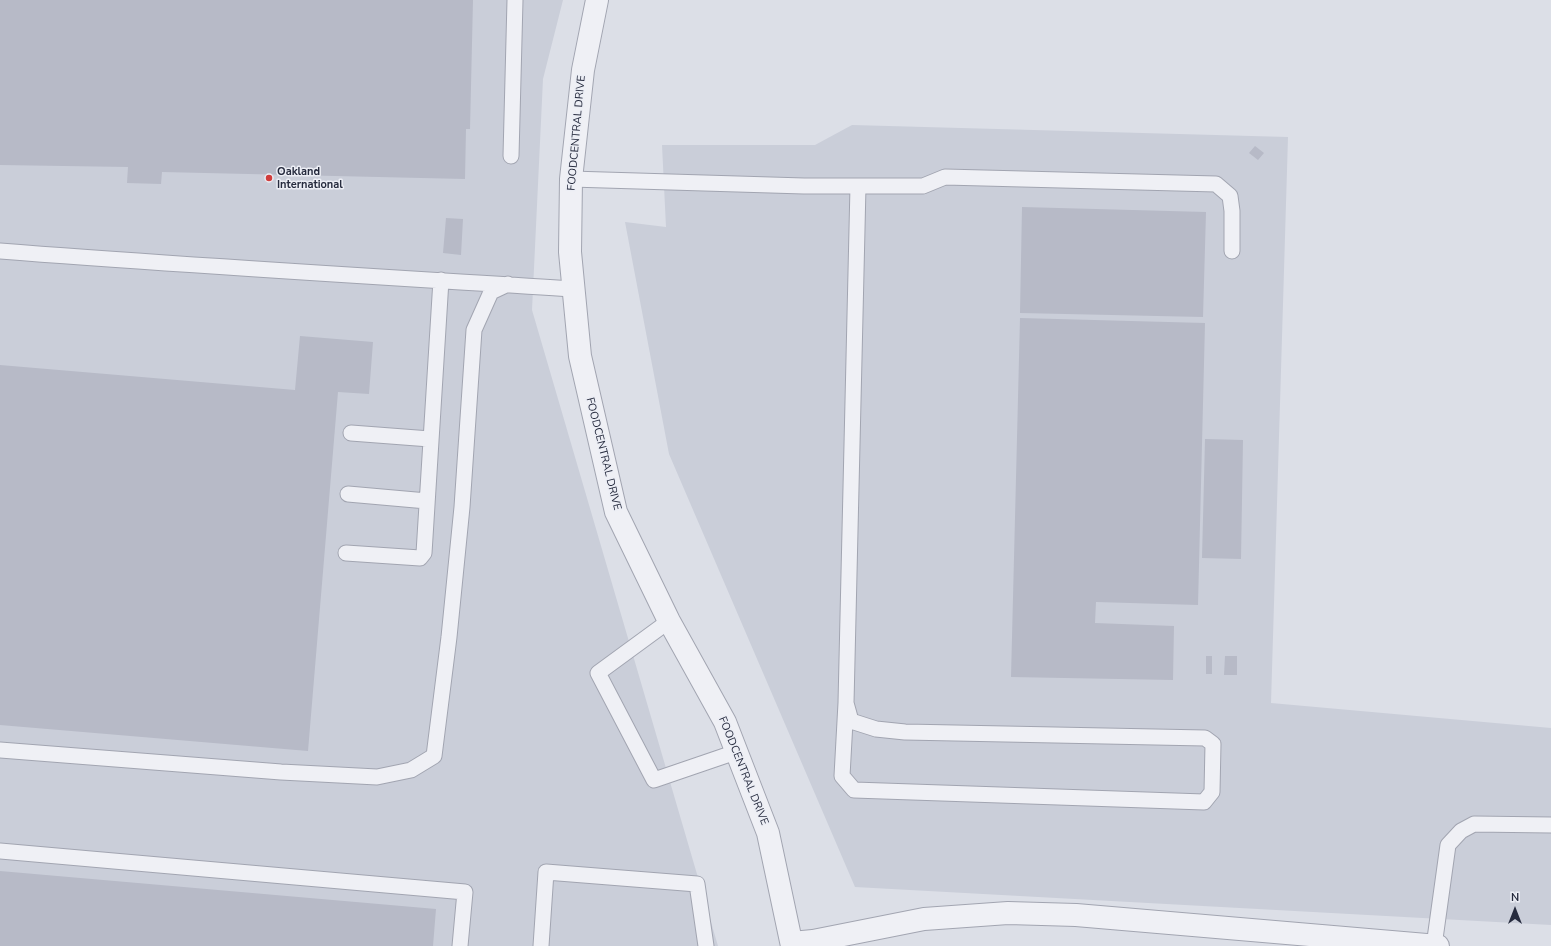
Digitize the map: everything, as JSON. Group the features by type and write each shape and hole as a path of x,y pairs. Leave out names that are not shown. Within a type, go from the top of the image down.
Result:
{"street":[{"name":"FOODCENTRAL DRIVE","path":"597,0 583,70 571,179 570,252 580,356 616,512 669,621 725,722 768,834 792,945"},
{"path":"792,945 924,919 1008,913 1084,916 1438,946"}],"lane":[{"path":"511,156 515,0"},
{"path":"571,179 804,186 923,186 945,177 1216,184 1230,196 1232,211 1232,251"},
{"path":"846,703 852,721 876,729 905,732 1205,738 1213,744 1212,792 1204,802 854,790 842,776 846,703 858,186"},
{"path":"0,251 206,267 574,289"},
{"path":"346,553 420,558 424,553 441,280"},
{"path":"0,750 281,772 377,776 411,770 434,756 449,637 460,522 474,330 490,292 508,284"},
{"path":"351,433 430,439"},
{"path":"348,494 427,501"},
{"path":"669,621 598,673 654,780 736,752"},
{"path":"1434,946 1448,845 1461,831 1474,824 1551,825"},
{"path":"0,851 465,892 460,946"},
{"path":"541,946 546,872 697,884 706,946"}],"shaded area":[{"path":"0,0 563,0 543,79 532,310 718,946 0,946"},
{"path":"852,125 1288,137 1271,703 1551,728 1551,925 855,887 669,454 625,222 666,227 662,145 815,145"}],"building":[{"path":"0,0 473,0 470,129 466,129 465,179 162,172 161,184 127,183 128,167 0,165"},
{"path":"1255,146 1264,153 1258,160 1249,153"},
{"path":"1022,207 1206,212 1203,317 1020,313"},
{"path":"446,218 463,219 461,255 443,253"},
{"path":"1020,318 1205,323 1198,605 1096,602 1095,623 1174,626 1173,680 1011,677"},
{"path":"300,336 373,342 369,394 338,392 308,751 0,725 0,365 295,390"},
{"path":"1205,439 1243,440 1241,559 1202,558"},
{"path":"1206,656 1212,656 1212,674 1206,674"},
{"path":"1225,656 1237,656 1237,675 1224,675"},
{"path":"0,871 436,909 433,946 0,946"}],"place":[{"name":"Oakland International","path":"269,178"}]}
